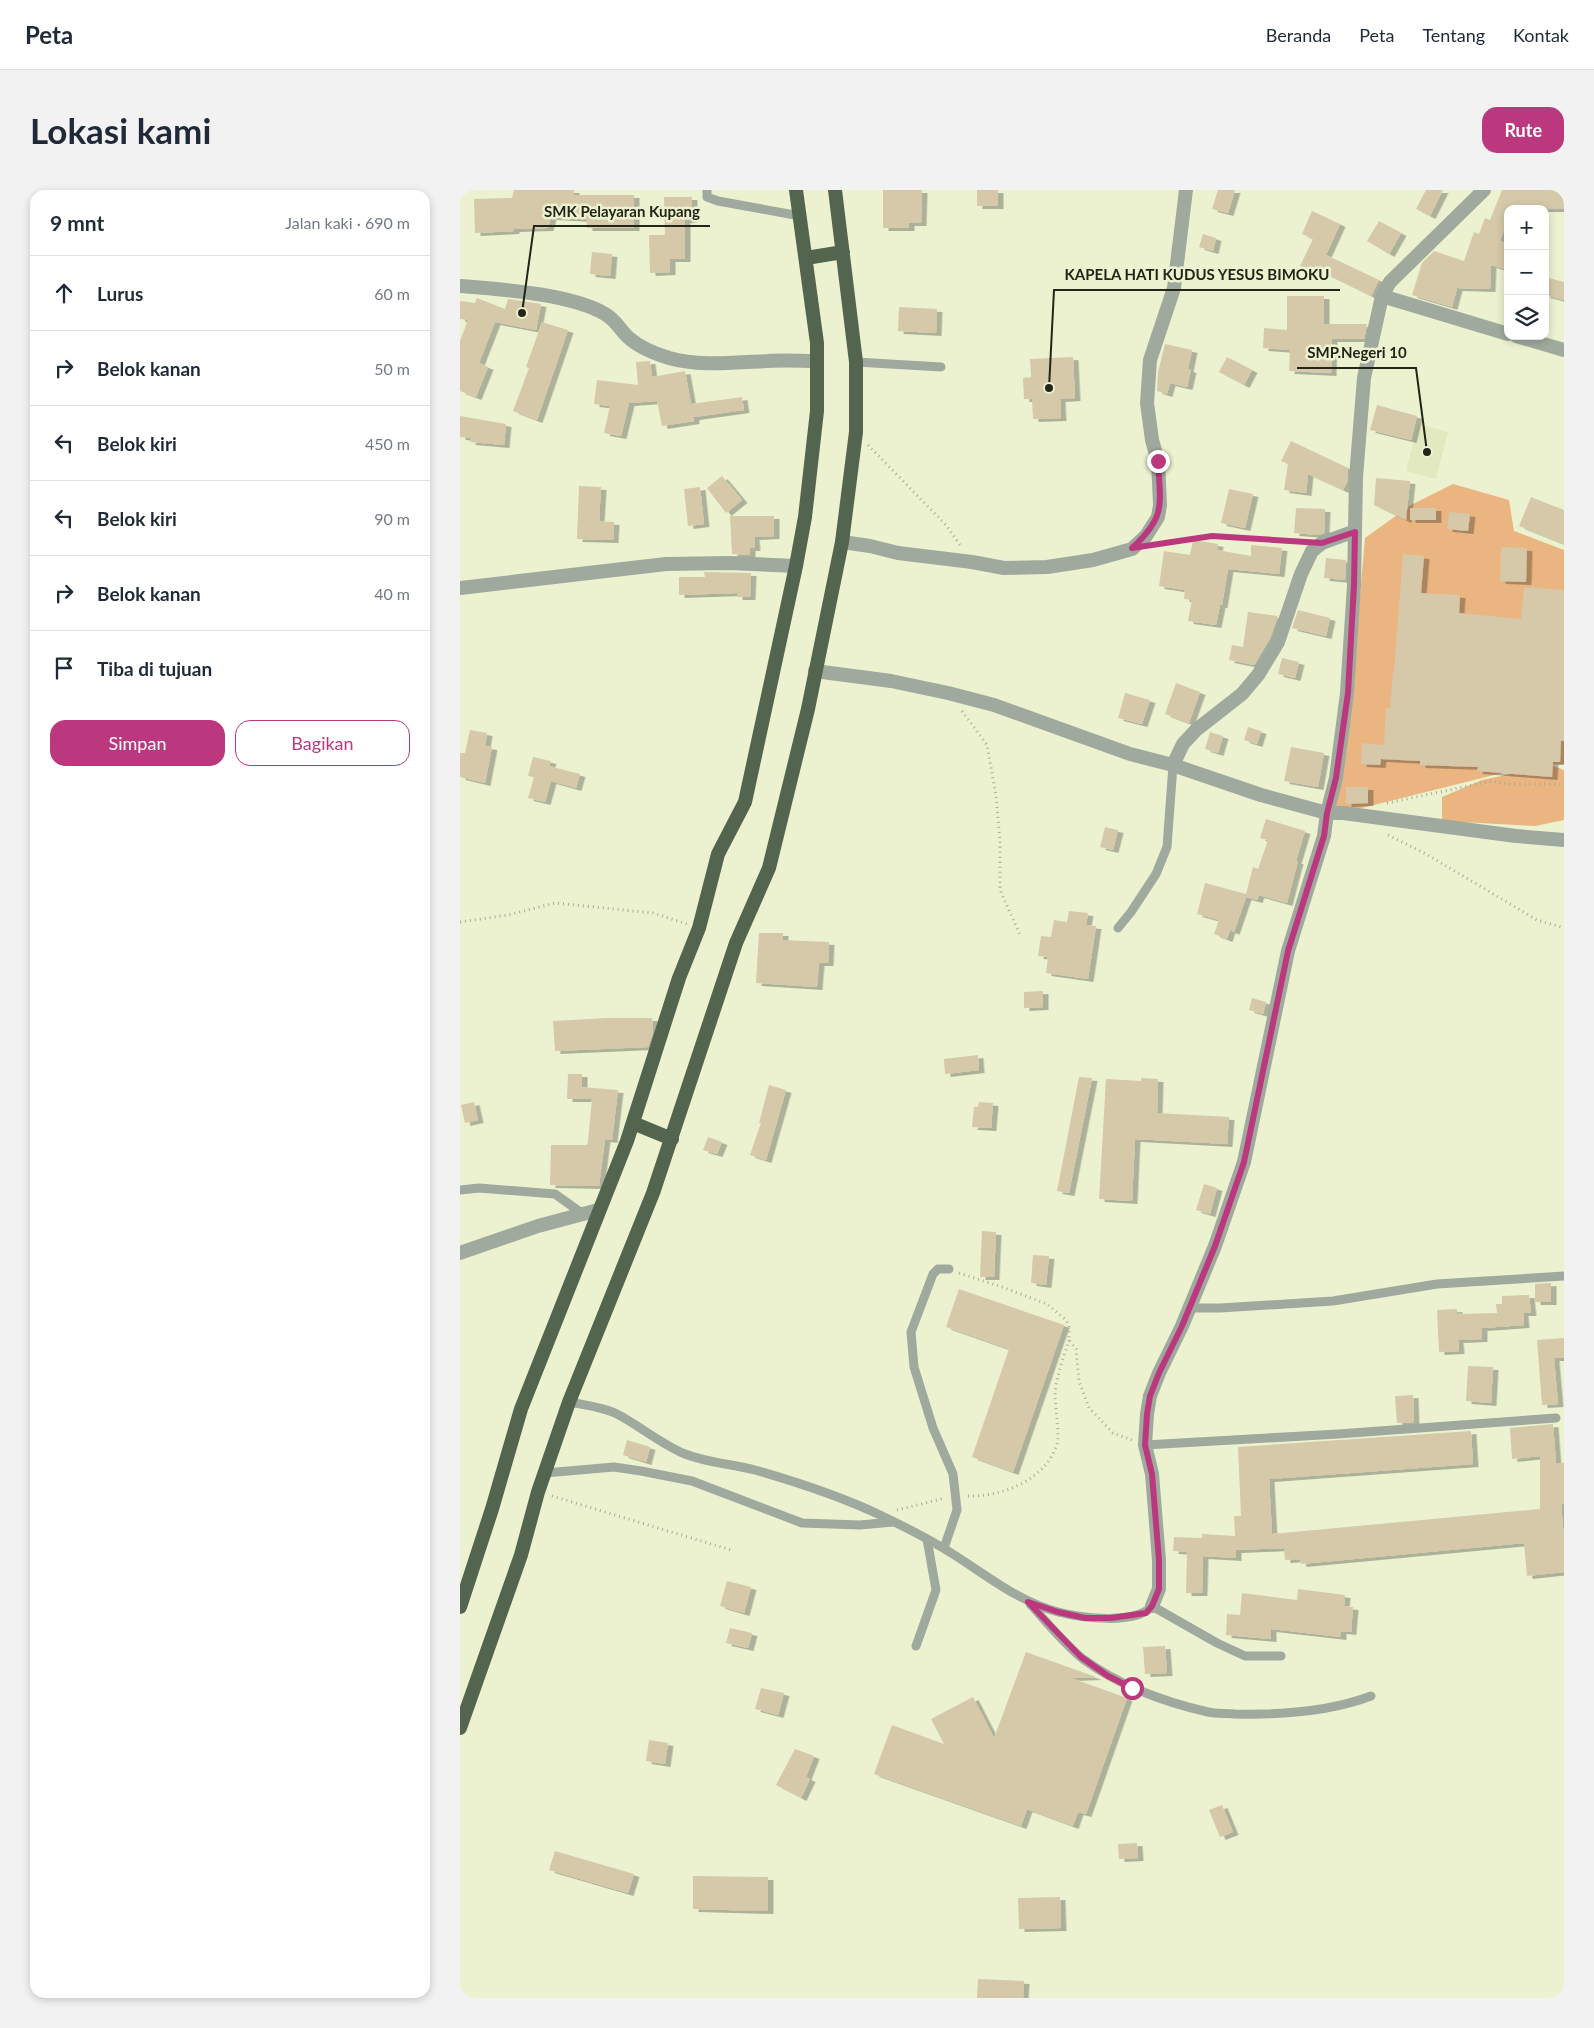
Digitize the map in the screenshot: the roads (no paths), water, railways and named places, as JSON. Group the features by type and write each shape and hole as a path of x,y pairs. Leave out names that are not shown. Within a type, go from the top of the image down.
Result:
{"highway":[{"path":"460,1607 492,1509 521,1409 632,1123 679,978 699,928 718,854 745,802 796,566 804,517 816,412 817,343 796,190"},
{"path":"460,1728 521,1555 538,1492 569,1402 653,1193 736,943 769,868 815,671 842,542 856,432 856,362 835,190"},
{"path":"806,258 843,252"},
{"path":"632,1123 672,1139"}],"street":[{"path":"842,542 898,554 972,562 1004,568 1047,567 1093,560 1132,548 1146,536 1158,517 1160,505 1158,461 1152,440 1148,403 1150,360 1174,288 1186,190"},
{"path":"1152,1606 1159,1589 1159,1560 1152,1474 1145,1445 1150,1396 1215,1246 1244,1162 1288,951 1324,836 1327,813 1336,778 1348,693 1354,585 1356,476 1364,378 1382,296 1390,282 1484,190"},
{"path":"460,286 500,289 545,296 589,307 605,314 620,326 629,338 655,354 672,359 716,364 817,361"},
{"path":"1382,296 1504,333"},
{"path":"1530,340 1564,350"},
{"path":"1173,765 1183,744 1196,730 1242,694 1258,675 1278,642 1312,551 1322,543 1355,532"},
{"path":"460,588 666,564 728,563 796,566"},
{"path":"815,671 891,682 994,704 1130,754 1173,765 1261,795 1327,813 1343,813 1516,836 1564,840"},
{"path":"460,1253 538,1226 598,1210"}],"lane":[{"path":"707,190 707,197 718,201 800,216"},
{"path":"856,362 941,367"},
{"path":"1118,928 1156,874 1167,847 1173,765"},
{"path":"460,1190 479,1188 555,1194 583,1214"},
{"path":"944,1548 958,1510 953,1474 933,1428 914,1367 912,1332 933,1274 938,1269 949,1269"},
{"path":"1189,1308 1220,1308 1332,1301 1437,1284 1564,1276"},
{"path":"569,1402 615,1413 641,1430 684,1453 707,1461 753,1470 834,1496 880,1515 944,1548 1002,1588 1028,1602 1058,1612 1085,1618 1111,1618 1146,1613 1152,1606 1217,1643 1245,1656 1281,1656"},
{"path":"1145,1445 1348,1434 1556,1418"},
{"path":"545,1473 614,1467 692,1481 802,1523 860,1525 894,1522"},
{"path":"916,1646 936,1590 927,1539"},
{"path":"1028,1602 1081,1657 1108,1676 1154,1696 1210,1712 1260,1715 1355,1702 1371,1696"}],"place":[{"name":"SMK Pelayaran Kupang","path":"522,313"},
{"name":"KAPELA HATI KUDUS YESUS BIMOKU","path":"1049,388"},
{"name":"SMP.Negeri 10","path":"1427,452"}]}
